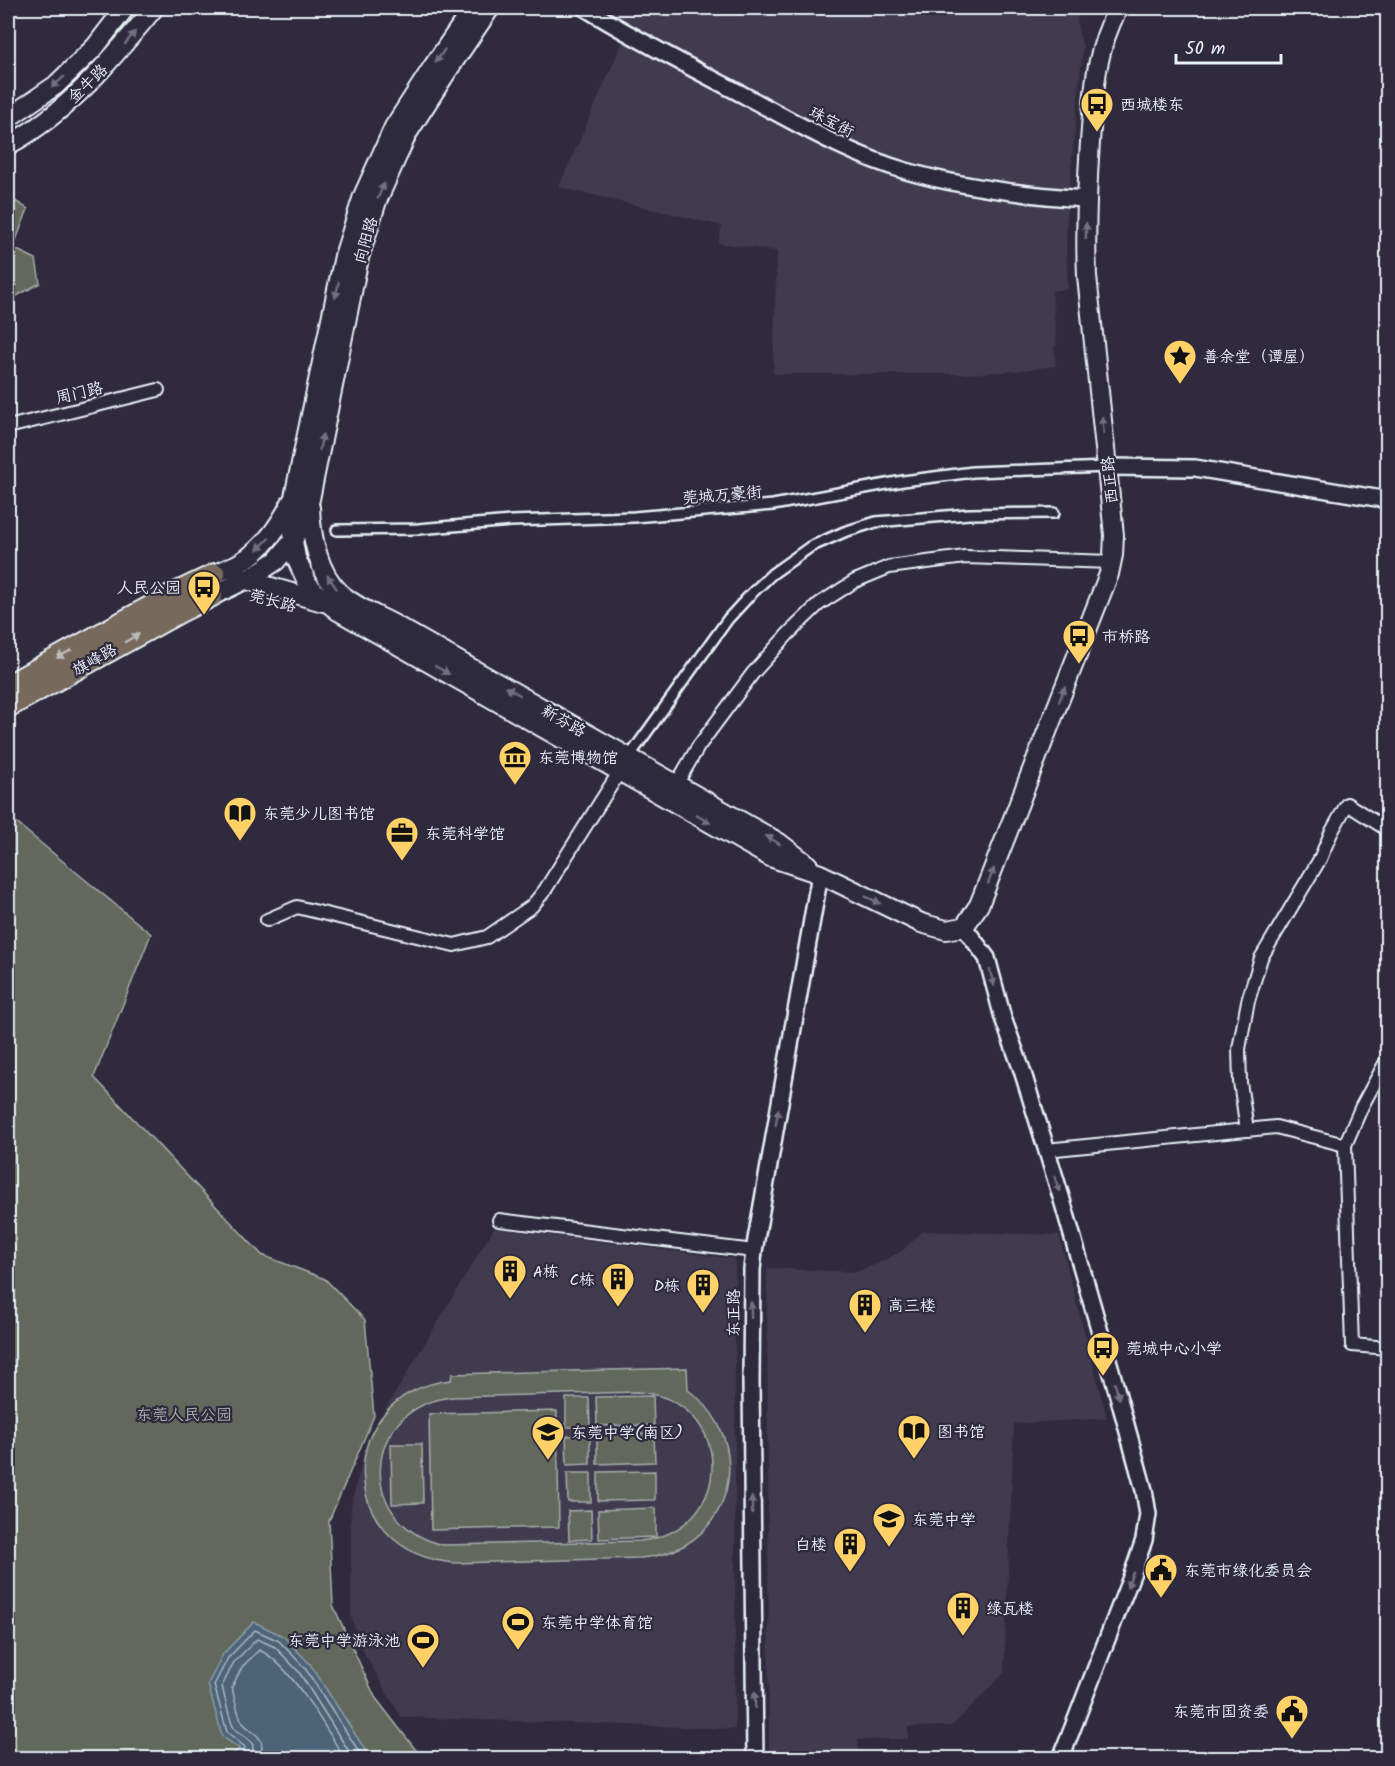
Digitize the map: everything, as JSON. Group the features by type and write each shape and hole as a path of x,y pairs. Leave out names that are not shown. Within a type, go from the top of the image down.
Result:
{"main road":[{"path":"8,118 56,85 95,47 125,8"},
{"name":"金牛路","path":"8,145 73,98 113,58 154,8"},
{"name":"向阳路","path":"302,498 344,256 363,196 394,127 473,8"},
{"name":"向阳路","path":"302,498 359,258 377,201 407,134 490,8"},
{"name":"西正路","path":"964,927 979,904 1112,562 1114,535 1085,240 1095,81 1107,30 1118,8"},
{"path":"302,498 293,541 296,558 308,584 329,604 368,628 394,634"},
{"path":"175,604 206,578 241,562 264,544 302,498"},
{"path":"302,498 317,551 330,581 340,593 394,634"},
{"path":"212,596 246,580 276,561 293,541"},
{"path":"206,578 246,580 329,604 394,634"},
{"name":"莞长路","path":"175,604 230,591 245,592 368,628"},
{"name":"旗峰路","path":"8,685 175,604"},
{"name":"旗峰路","path":"8,707 175,604"},
{"name":"新芬路","path":"394,634 625,764 771,857 820,874 921,923 946,930 964,927"}],"street":[{"name":"珠宝街","path":"585,8 854,153 905,171 961,185 1086,199"},
{"name":"周门路","path":"8,426 159,390"},
{"path":"1108,467 1195,468 1388,500"},
{"name":"莞城万豪街","path":"337,530 418,529 511,521 646,516 772,505 903,481 973,472 1108,467"},
{"path":"267,920 297,907 454,945 487,937 532,906 545,890 625,764 728,619 772,574 810,547 844,532 876,522 969,514 1054,513"},
{"path":"672,792 698,747 753,673 819,604 855,581 889,567 965,557 1112,562"},
{"path":"1247,1130 1240,1082 1239,1049 1248,1001 1261,958 1320,859 1330,833 1347,804 1388,830"},
{"name":"东正路","path":"755,1758 752,1270 820,874"},
{"path":"964,927 987,958 1003,1018 1062,1200 1144,1490 1148,1514 1144,1540 1133,1572 1061,1758"},
{"path":"1388,1058 1362,1106 1345,1145 1352,1345 1388,1348"},
{"path":"1046,1150 1276,1127 1345,1145"},
{"path":"499,1220 754,1251"}],"shaded area":[{"path":"569,8 1077,8 1078,30 1083,47 1067,212 1068,289 1052,291 1057,346 1054,347 1056,366 966,374 773,374 777,251 718,243 722,226 559,187 623,41"},
{"name":"东莞中学(南区)","path":"494,1228 735,1259 735,1729 401,1717 364,1653 351,1617 351,1506 367,1440"},
{"name":"东莞中学","path":"923,1231 1059,1235 1107,1418 1014,1424 1004,1673 952,1726 908,1727 908,1739 858,1740 858,1758 769,1758 767,1268 856,1272 903,1250"}],"green space":[{"path":"12,199 28,209 13,248 36,259 40,283 8,301 8,201"},
{"name":"东莞人民公园","path":"8,816 151,934 94,1077 262,1255 325,1279 365,1320 374,1416 329,1521 333,1605 375,1697 422,1758 8,1758"},
{"path":"687,1368 688,1390 706,1406 719,1425 726,1446 729,1468 726,1490 718,1511 704,1530 685,1545 658,1556 455,1563 415,1553 387,1533 370,1505 363,1473 368,1442 385,1413 412,1392 451,1380 452,1374","holes":["637,1392 669,1400 693,1416 707,1439 712,1465 708,1491 695,1514 672,1532 640,1541 443,1545 414,1533 394,1514 383,1491 380,1466 386,1442 401,1421 423,1405 453,1397"]},
{"path":"653,1396 654,1425 597,1426 596,1397"},
{"path":"566,1398 589,1398 590,1427 566,1427"},
{"path":"557,1411 559,1527 431,1530 429,1414"},
{"path":"654,1433 655,1462 597,1464 597,1435"},
{"path":"590,1435 590,1464 567,1465 566,1436"},
{"path":"391,1444 422,1444 423,1503 392,1504"},
{"path":"655,1471 655,1500 598,1501 598,1472"},
{"path":"567,1473 591,1473 591,1502 568,1502"},
{"path":"656,1508 656,1537 599,1539 598,1510"},
{"path":"591,1510 592,1539 569,1540 568,1511"}],"water":[{"path":"254,1622 283,1636 310,1664 364,1748 368,1758 226,1758 240,1749 222,1736 208,1684 223,1654"}],"place":[{"name":"西城楼东","path":"1097,133"},
{"name":"善余堂（谭屋）","path":"1180,385"},
{"name":"人民公园","path":"204,616"},
{"name":"市桥路","path":"1079,665"},
{"name":"东莞博物馆","path":"515,786"},
{"name":"东莞少儿图书馆","path":"240,842"},
{"name":"东莞科学馆","path":"402,862"},
{"name":"A栋","path":"510,1300"},
{"name":"C栋","path":"618,1308"},
{"name":"D栋","path":"703,1314"},
{"name":"高三楼","path":"865,1334"},
{"name":"莞城中心小学","path":"1103,1377"},
{"name":"图书馆","path":"914,1460"},
{"name":"东莞中学(南区)","path":"548,1461"},
{"name":"东莞中学","path":"889,1548"},
{"name":"白楼","path":"850,1573"},
{"name":"东莞市绿化委员会","path":"1161,1599"},
{"name":"绿瓦楼","path":"963,1637"},
{"name":"东莞中学体育馆","path":"518,1651"},
{"name":"东莞中学游泳池","path":"423,1669"},
{"name":"东莞市国资委","path":"1292,1740"}]}
